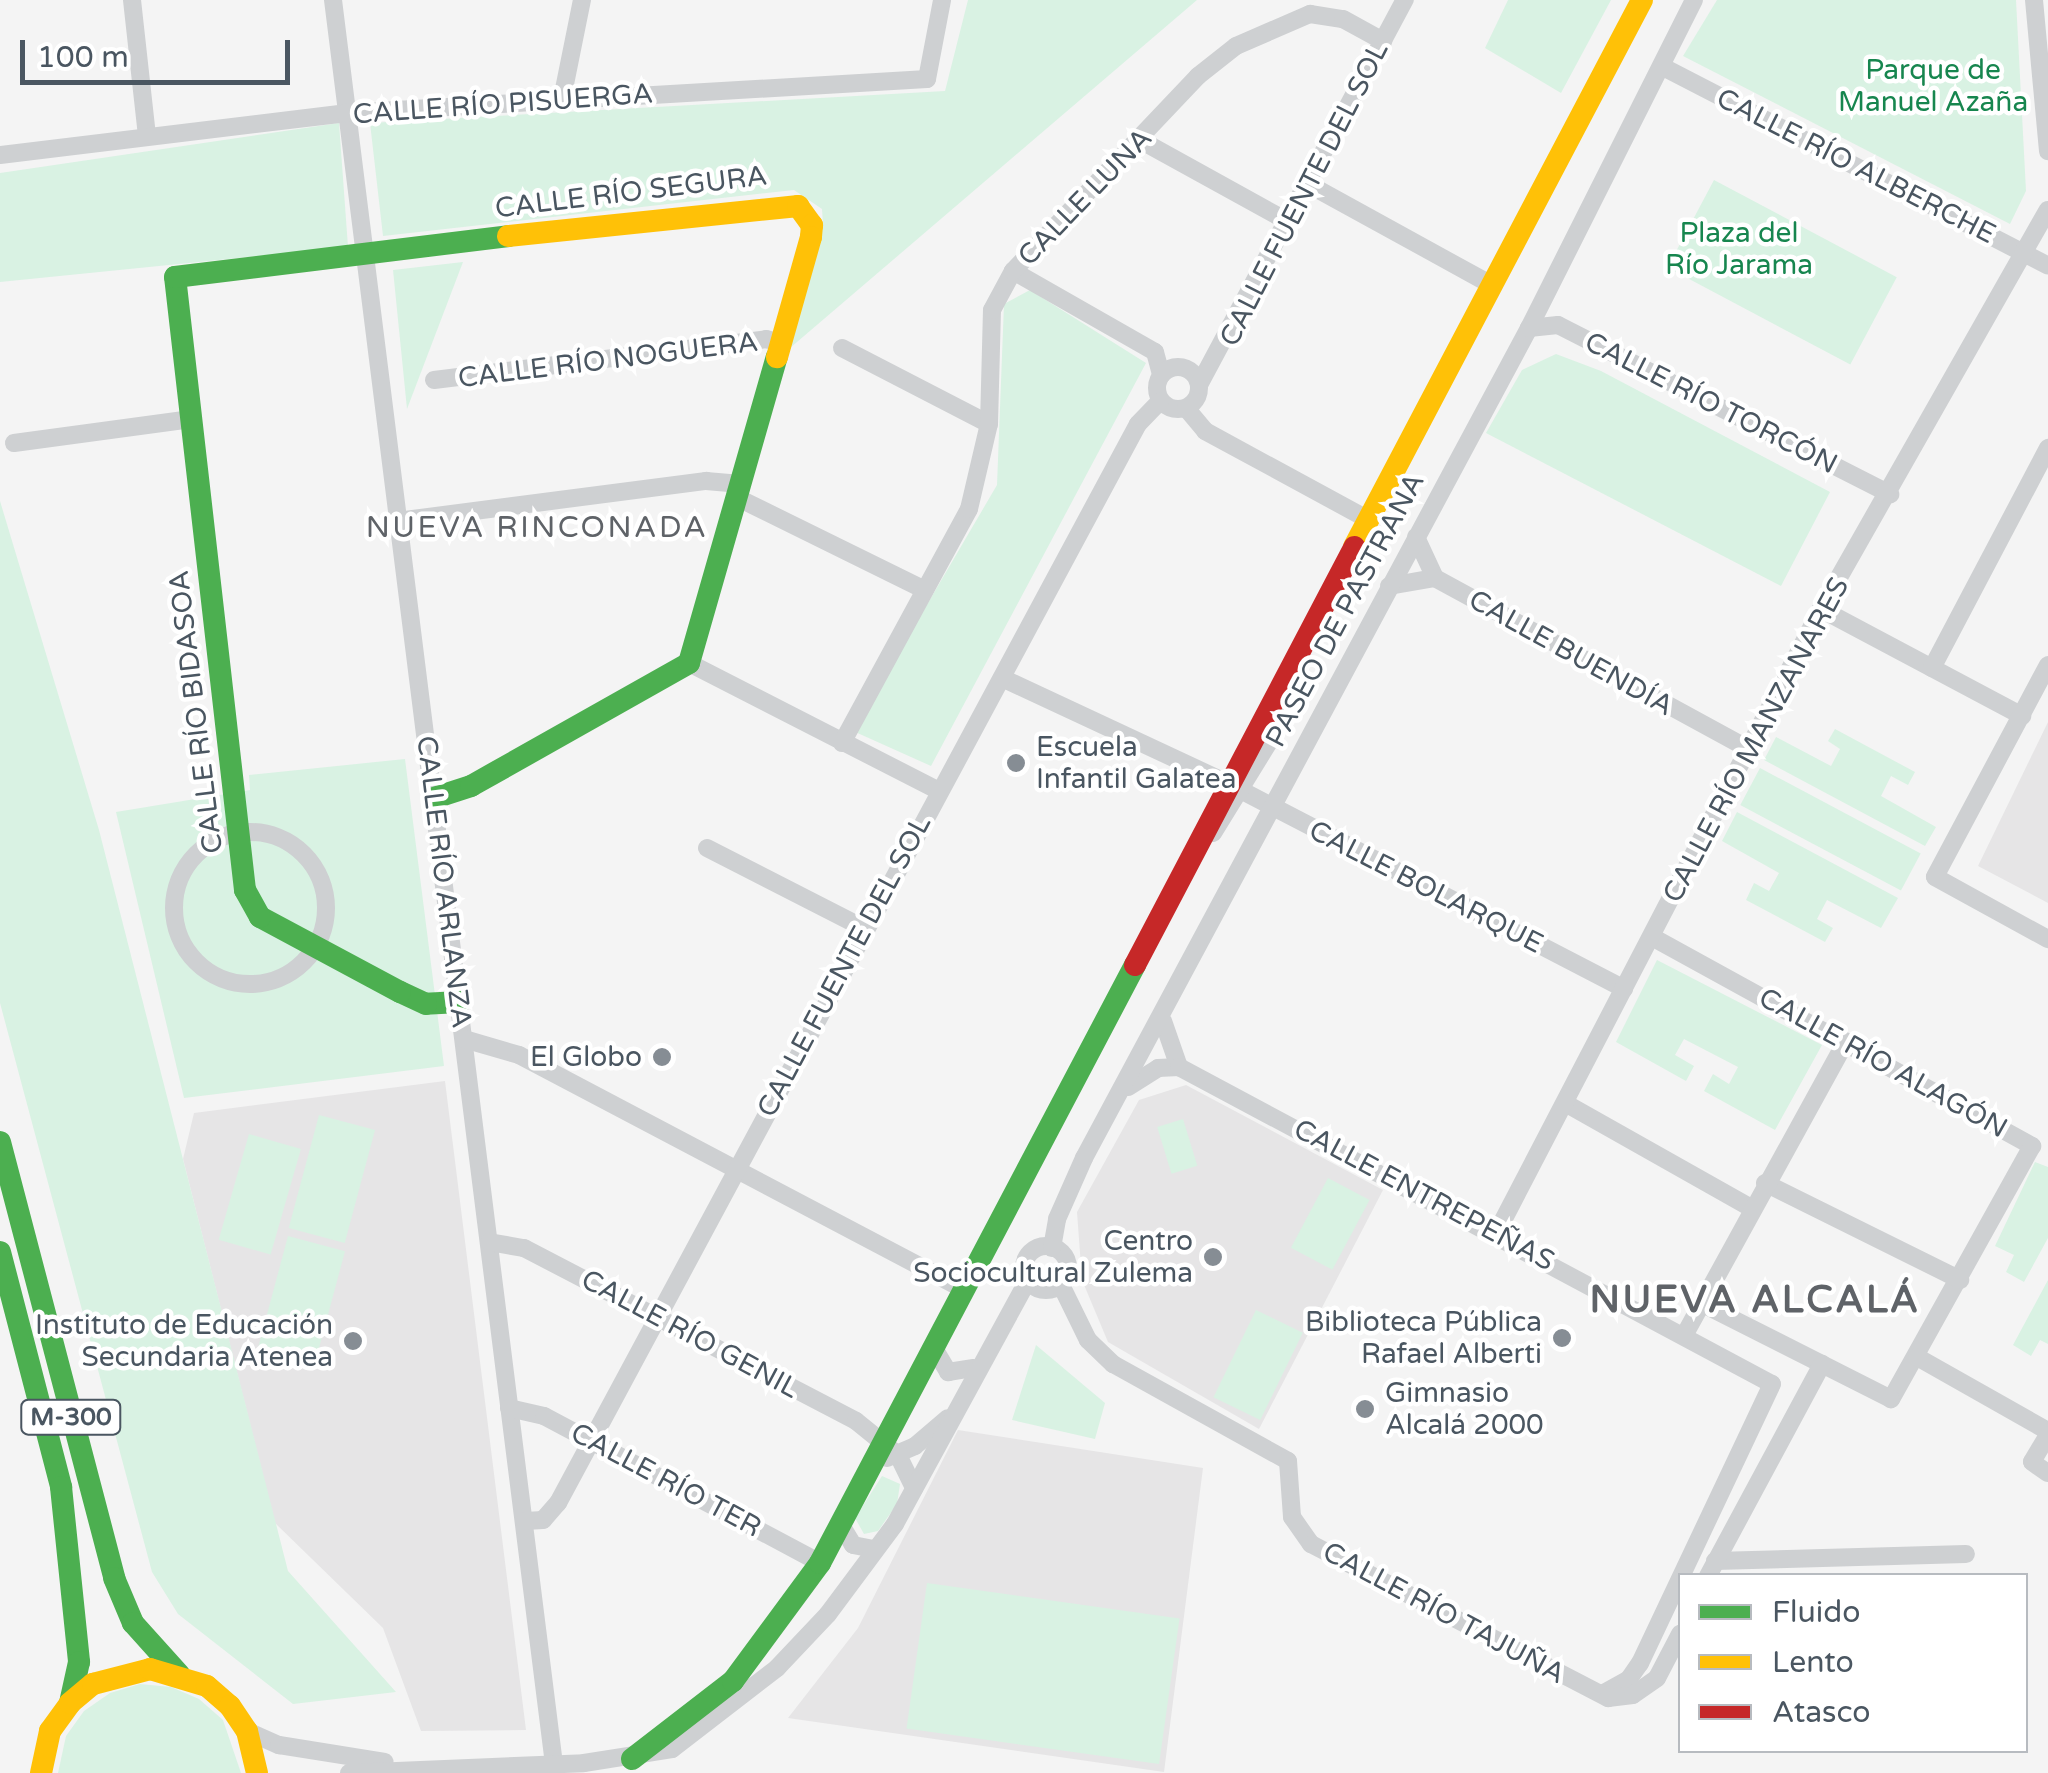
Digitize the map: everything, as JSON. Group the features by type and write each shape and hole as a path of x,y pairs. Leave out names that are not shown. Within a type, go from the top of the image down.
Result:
{"street":[{"path":"132,0 147,136"},
{"name":"CALLE RÍO ARLANZA","path":"333,0 554,1764"},
{"path":"562,99 582,0"},
{"name":"CALLE RÍO PISUERGA","path":"0,155 345,113 927,79 942,0"},
{"name":"CALLE FUENTE DEL SOL","path":"1199,385 1406,0"},
{"name":"PASEO DE PASTRANA","path":"632,1759 733,1682 820,1562 886,1452 934,1350 1192,855 1235,787 1488,283 1642,0"},
{"name":"PASEO DE PASTRANA","path":"1052,1248 1057,1219 1120,1094 1530,328 1694,0"},
{"path":"2034,0 2048,151"},
{"name":"CALLE LUNA","path":"842,743 969,508 989,424 992,310 1013,271 1142,141 1198,76 1280,23 1326,14 1383,41"},
{"name":"CALLE RÍO ALBERCHE","path":"1663,67 2048,266"},
{"path":"1142,141 1289,222"},
{"path":"1308,184 1488,283"},
{"name":"CALLE RÍO SEGURA","path":"363,254 798,206 812,225 812,237 689,663"},
{"name":"CALLE RÍO MANZANARES","path":"1497,1232 1821,609 1890,494 2048,210"},
{"name":"CALLE RÍO BIDASOA","path":"363,254 175,277 245,890 260,917 316,947 426,1004 460,1002"},
{"path":"1013,271 1155,352 1161,374 1160,400 1186,408 1205,431 1367,519"},
{"name":"CALLE RÍO TORCÓN","path":"1530,328 1558,325 1890,494"},
{"name":"CALLE RÍO NOGUERA","path":"434,380 766,339 782,343"},
{"path":"842,348 989,424"},
{"path":"1161,374 1187,368 1199,385 1186,408"},
{"name":"CALLE FUENTE DEL SOL","path":"525,1521 543,1520 558,1503 1138,424 1160,400"},
{"path":"14,443 191,419"},
{"path":"1932,668 2048,448"},
{"path":"397,521 706,480 740,491 925,590"},
{"path":"1416,537 1435,578"},
{"name":"CALLE BUENDÍA","path":"1389,586 1435,578 1749,750"},
{"path":"1821,609 2022,716"},
{"path":"434,798 471,786 689,663 939,790"},
{"path":"2048,666 1935,877 2048,939"},
{"name":"CALLE BOLARQUE","path":"1002,678 1235,787 1624,989"},
{"path":"241,832 282,841 316,865 328,906 316,947 301,965 270,981 242,984 215,976 192,958 177,934 172,906 177,878 201,848 241,832"},
{"path":"707,848 865,929"},
{"name":"CALLE RÍO ALAGÓN","path":"1652,938 1846,1040 2032,1146 1960,1280"},
{"path":"1120,1094 1149,1072 1179,1066 1165,1040 1163,1018"},
{"path":"464,1039 519,1055 966,1290"},
{"path":"1685,1334 1846,1040"},
{"name":"CALLE ENTREPEÑAS","path":"1179,1066 1497,1232 1772,1384 1682,1573"},
{"path":"1564,1103 1752,1208"},
{"name":"M-300","path":"0,1142 114,1578 132,1623 179,1674 207,1686 247,1731 257,1773"},
{"path":"1702,1303 1891,1398 1960,1280 1765,1183"},
{"name":"CALLE RÍO GENIL","path":"489,1242 524,1248 656,1317 886,1452"},
{"path":"1052,1248 1066,1260 1060,1285 1043,1290 1028,1280 1028,1256 1052,1248"},
{"name":"M-300","path":"0,1252 60,1487 78,1621 79,1662 70,1703 50,1731 41,1773"},
{"name":"PASEO DE PASTRANA","path":"632,1759 672,1749 777,1668 828,1614 914,1488 974,1368 1028,1280"},
{"name":"CALLE RÍO TAJUÑA","path":"1060,1285 1088,1340 1114,1364 1288,1462 1292,1518 1311,1544 1602,1694"},
{"path":"934,1350 948,1372 974,1368"},
{"path":"1917,1356 2048,1433 2032,1462 2048,1472"},
{"path":"1711,1568 1822,1364"},
{"name":"CALLE RÍO TER","path":"509,1408 528,1408 820,1562"},
{"name":"PASEO DE PASTRANA","path":"886,1452 948,1418"},
{"path":"886,1452 914,1488"},
{"path":"841,1525 853,1546 874,1549"},
{"path":"1711,1568 1966,1554"},
{"path":"1602,1694 1629,1679 1678,1581"},
{"path":"1658,1622 1678,1632"},
{"path":"1602,1694 1633,1695 1657,1678 1678,1637"},
{"path":"70,1703 120,1673 179,1674"},
{"path":"247,1731 279,1745 420,1767"},
{"path":"349,1773 632,1759"}],"shaded area":[{"path":"2048,722 2048,903 1978,866"},
{"name":"Instituto de Educación Secundaria Atenea","path":"445,1081 526,1730 421,1731 383,1628 275,1523 183,1159 194,1113"},
{"name":"Centro Sociocultural Zulema","path":"1186,1085 1383,1190 1259,1429 1108,1342 1082,1280 1077,1212 1139,1100"},
{"path":"958,1430 1203,1468 1164,1772 788,1718 858,1628"}],"green space":[{"path":"968,0 1197,0 790,348 823,224 822,209 794,190 383,236 370,123 945,91"},
{"path":"1508,0 1611,0 1561,93 1485,48"},
{"name":"Parque de Manuel Azaña","path":"1717,0 2016,0 2026,191 2010,224 1683,56"},
{"path":"339,123 348,247 0,282 0,173"},
{"name":"Plaza del Río Jarama","path":"1714,180 1897,277 1850,365 1668,267"},
{"path":"463,262 407,409 393,270"},
{"path":"1030,290 1146,363 931,766 853,731 997,485 1004,304"},
{"path":"1556,354 1601,371 1830,492 1781,586 1486,433 1522,370"},
{"path":"0,501 99,830 288,1571 396,1692 293,1704 178,1614 152,1572 0,1003"},
{"path":"1835,729 1915,772 1908,785 1891,776 1881,796 1936,827 1925,846 1764,760 1776,737 1831,766 1840,749 1828,741"},
{"path":"405,759 444,1066 184,1098 116,812 250,790 249,775"},
{"path":"1760,768 1921,853 1901,891 1740,805"},
{"path":"1737,812 1898,898 1881,928 1827,900 1817,919 1833,928 1825,942 1746,900 1754,883 1769,891 1779,873 1722,841"},
{"path":"1657,960 1822,1045 1775,1130 1704,1091 1713,1074 1729,1084 1738,1067 1684,1039 1675,1055 1694,1066 1686,1081 1616,1042"},
{"path":"319,1115 375,1130 345,1243 289,1228"},
{"path":"1183,1119 1197,1166 1172,1174 1157,1127"},
{"path":"249,1134 301,1149 271,1255 219,1240"},
{"path":"2035,1162 2048,1167 2048,1238 2024,1282 2006,1272 2014,1255 1995,1246"},
{"path":"1328,1178 1369,1200 1332,1270 1291,1248"},
{"path":"288,1236 345,1251 315,1362 258,1347"},
{"path":"2048,1280 2048,1344 2040,1340 2031,1356 2013,1345"},
{"path":"1256,1310 1303,1333 1260,1420 1213,1397"},
{"path":"1036,1345 1105,1403 1095,1439 1012,1420"},
{"path":"882,1476 900,1484 897,1504 878,1531 864,1534 855,1518"},
{"path":"927,1583 1180,1618 1159,1764 907,1729"},
{"path":"140,1684 171,1687 199,1699 223,1720 241,1773 58,1773 66,1736 84,1711 110,1693"}],"traffic: fast":[{"path":"460,1002 426,1004 400,992 260,917 245,890 175,277 508,236"},
{"path":"434,798 471,786 689,663 777,357"},
{"path":"632,1759 733,1681 820,1563 1135,965"},
{"path":"0,1142 114,1578 133,1623 179,1674"},
{"path":"0,1252 61,1487 79,1662 70,1703"}],"traffic: slow":[{"path":"1354,547 1642,0"},
{"path":"508,236 798,206 812,225 811,237 777,357"},
{"path":"41,1773 50,1731 70,1703 93,1684 150,1669 207,1686 230,1706 247,1731 257,1773"}],"traffic: jam":[{"path":"1135,965 1354,547"}],"place":[{"name":"Escuela Infantil Galatea","path":"1016,763"},
{"name":"El Globo","path":"662,1057"},
{"name":"Centro Sociocultural Zulema","path":"1213,1257"},
{"name":"Biblioteca Pública Rafael Alberti","path":"1562,1338"},
{"name":"Instituto de Educación Secundaria Atenea","path":"353,1341"},
{"name":"Gimnasio Alcalá 2000","path":"1365,1409"}],"district":[{"name":"NUEVA RINCONADA","path":"537,528"},
{"name":"NUEVA ALCALÁ","path":"1755,1301"}]}
